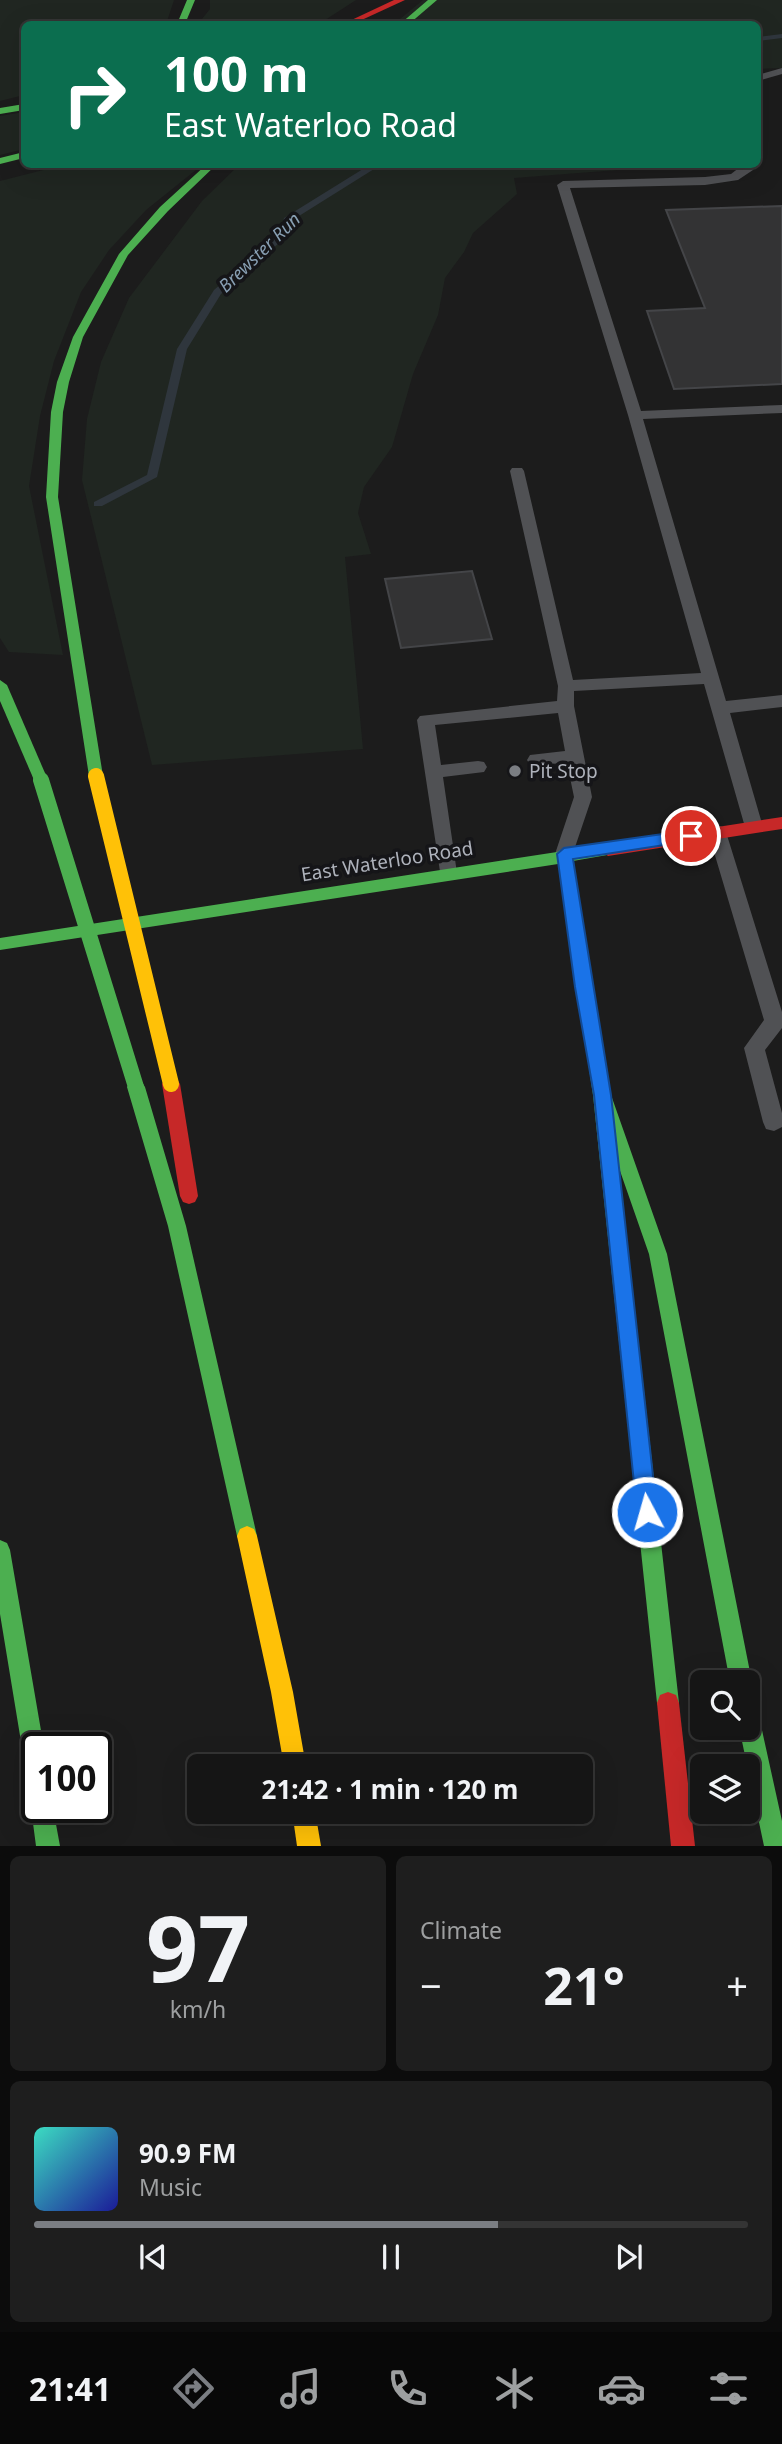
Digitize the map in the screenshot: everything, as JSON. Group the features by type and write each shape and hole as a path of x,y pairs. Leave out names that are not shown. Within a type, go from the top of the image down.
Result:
{"main road":[{"path":"182,21 191,0"},
{"path":"354,21 401,0"},
{"path":"408,21 433,0"},
{"path":"0,111 21,108"},
{"path":"0,161 21,156"},
{"path":"191,1207 171,1084 96,776 52,497 58,412 63,382 78,337 124,254 164,209 209,168"},
{"path":"0,685 41,780 177,1226 282,1692 293,1754"},
{"name":"East Waterloo Road","path":"0,944 782,822"},
{"path":"564,854 583,987 603,1095 683,1846"},
{"path":"603,1095 658,1254 739,1670"},
{"path":"196,1234 240,1509"},
{"path":"0,1550 30,1732"},
{"path":"753,1740 775,1846"},
{"path":"45,1823 48,1846"},
{"path":"305,1824 309,1846"}],"lane":[{"path":"761,77 782,71"},
{"path":"749,168 734,177 705,181 563,185 635,415 754,827"},
{"path":"635,415 782,410"},
{"path":"517,471 566,686 565,706 583,797 564,854"},
{"path":"566,686 713,678"},
{"path":"720,708 782,701"},
{"path":"448,873 426,720 565,706"},
{"path":"536,760 575,756"},
{"path":"433,772 478,767"},
{"path":"717,832 775,1022 754,1048 774,1122"}],"shaded area":[{"path":"0,0 174,0 167,21 21,21 21,96 0,101"},
{"path":"210,0 356,0 324,21 200,21 210,9"},
{"path":"423,0 782,0 782,68 761,69 761,21 398,21"},
{"path":"21,112 21,150 0,155 0,116"},
{"path":"51,168 198,168 146,210 109,250 81,292 54,361 40,416 29,486 63,655 9,652 0,638 0,181"},
{"path":"236,168 644,168 514,178 517,194 473,233 464,252 445,278 438,315 413,374 392,447 364,487 358,513 371,554 345,557 363,749 152,765 82,480 87,419 101,362 129,298 202,201"}],"building":[{"path":"782,206 782,384 674,389 647,311 705,308 666,210"},
{"path":"472,571 492,639 401,648 385,579"}],"waterway":[{"name":"Brewster Run","path":"761,39 782,36"},
{"name":"Brewster Run","path":"98,504 152,477 182,349 217,292 284,234 287,220 372,168"}],"traffic: fast":[{"path":"182,21 191,0"},
{"path":"408,21 433,0"},
{"path":"0,111 21,108"},
{"path":"0,161 21,156"},
{"path":"96,776 52,497 57,412 63,382 78,337 124,254 164,209 209,168"},
{"path":"0,685 41,780"},
{"path":"41,780 136,1087"},
{"path":"0,944 608,850"},
{"path":"564,854 602,1095 658,1254 739,1670"},
{"path":"136,1087 177,1226 247,1536"},
{"path":"602,1095 668,1703"},
{"path":"0,1550 30,1732"},
{"path":"753,1740 776,1846"},
{"path":"44,1823 48,1846"}],"traffic: slow":[{"path":"96,776 171,1084"},
{"path":"247,1536 282,1692 293,1754"},
{"path":"305,1824 309,1846"}],"traffic: jam":[{"path":"354,21 401,0"},
{"path":"608,850 782,823"},
{"path":"171,1084 189,1196"},
{"path":"668,1703 683,1846"}],"place":[{"name":"Pit Stop","path":"515,771"}],"route":[{"path":"647,1512 603,1095 583,987 564,854 691,836"}]}
